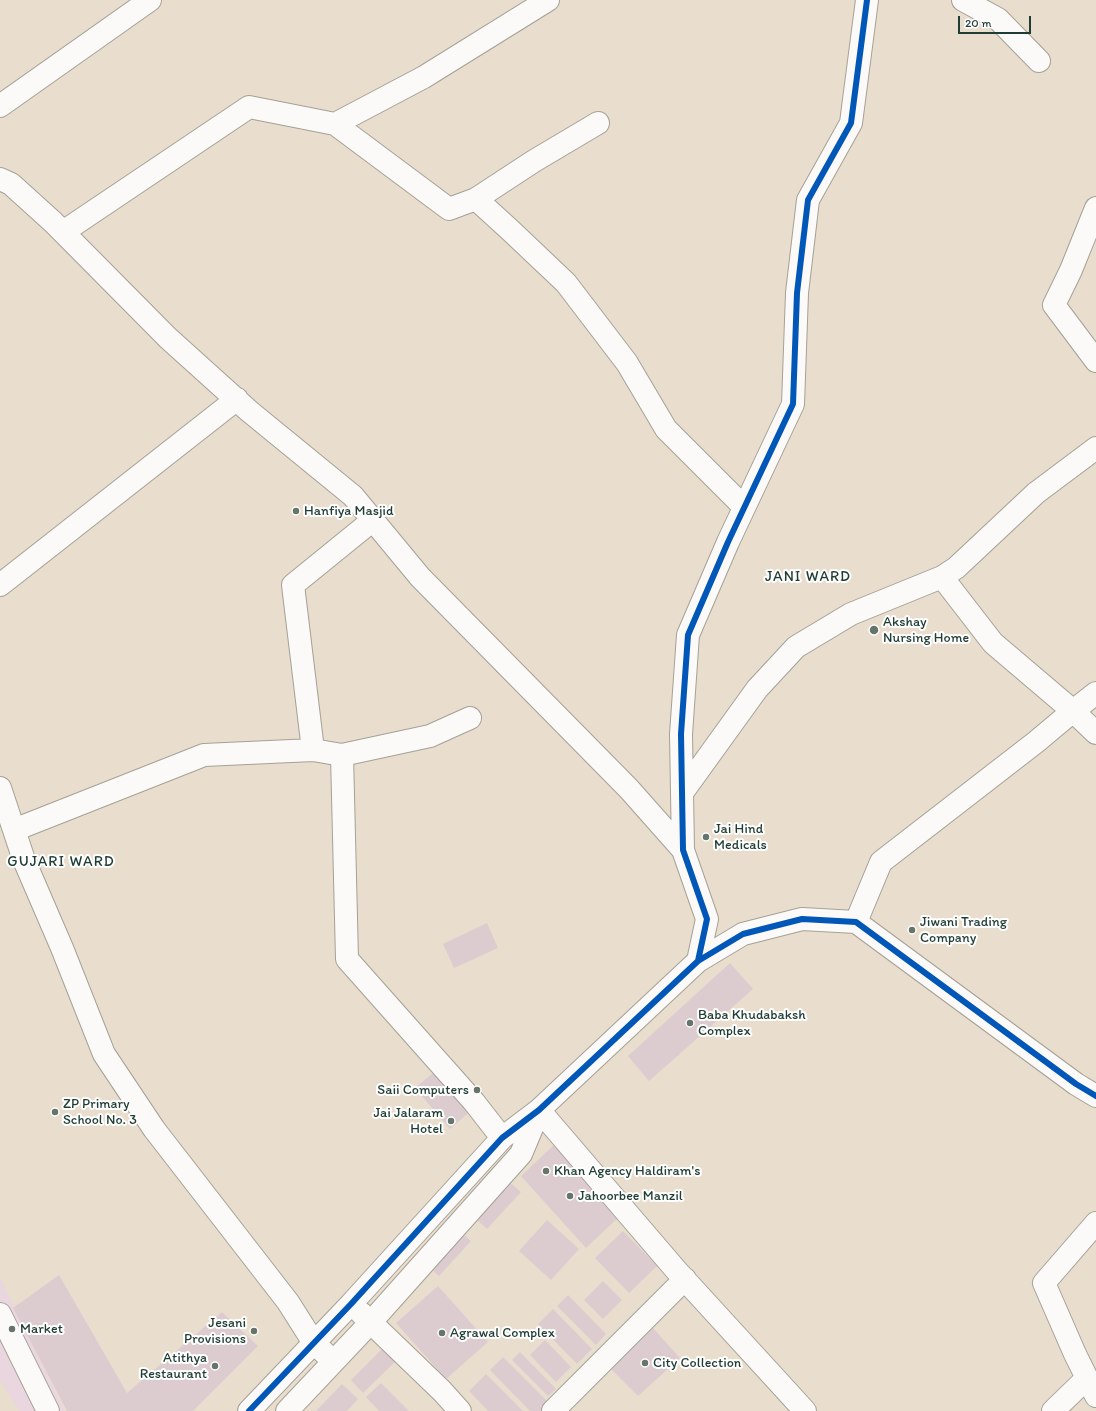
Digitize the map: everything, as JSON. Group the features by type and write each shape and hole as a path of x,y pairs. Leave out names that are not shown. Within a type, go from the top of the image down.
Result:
{"street":[{"path":"0,106 150,0"},
{"path":"335,124 424,77 548,0"},
{"path":"698,960 707,919 683,850 681,734 688,635 744,507 793,404 797,293 808,200 851,123 866,0"},
{"path":"963,0 998,19 1038,61"},
{"path":"64,232 249,107 335,124 449,209 476,199 534,161 598,123"},
{"path":"0,179 11,184 64,232 168,338 237,399 353,496 420,577 608,767 683,850"},
{"path":"476,199 510,229 566,284 627,363 666,429 744,507"},
{"path":"1096,208 1071,270 1054,305 1096,361"},
{"path":"0,585 237,399"},
{"path":"682,793 757,689 796,647 851,614 942,577 956,568 1036,493 1096,448"},
{"path":"313,750 293,585 373,520"},
{"path":"942,577 993,643 1073,711 1096,733"},
{"path":"856,922 881,862 1036,742 1096,692"},
{"path":"14,830 204,755 313,750 342,755 430,736 470,718"},
{"path":"342,755 346,959 474,1102 502,1138"},
{"path":"0,788 24,860 62,948 104,1054 154,1129 288,1302 314,1343 333,1361"},
{"path":"249,1411 351,1304 502,1138 539,1110 698,960 743,934 802,919 856,922 1076,1084 1096,1096"},
{"path":"539,1110 685,1279 801,1410"},
{"path":"287,1411 371,1322 521,1154 539,1110"},
{"path":"1053,1411 1091,1387 1044,1283 1096,1222"},
{"path":"553,1411 685,1279"},
{"path":"351,1304 442,1391 460,1411"},
{"path":"0,1314 48,1411"}],"shaded area":[{"name":"Market","path":"0,1278 65,1411 19,1411 0,1380"}],"building":[{"path":"487,923 498,948 454,968 443,944"},
{"name":"Baba Khudabaksh Complex","path":"730,963 753,989 649,1081 628,1056"},
{"path":"440,1067 475,1107 450,1129 415,1088"},
{"name":"Jahoorbee Manzil","path":"555,1144 620,1216 586,1248 521,1176"},
{"path":"507,1180 521,1192 487,1229 474,1217"},
{"path":"547,1220 579,1249 551,1280 519,1251"},
{"path":"623,1231 657,1266 629,1293 595,1258"},
{"path":"462,1233 471,1241 439,1276 430,1268"},
{"path":"59,1275 127,1393 222,1312 258,1346 193,1411 67,1411 13,1308"},
{"path":"603,1281 622,1300 603,1319 584,1300"},
{"name":"Agrawal Complex","path":"438,1286 488,1342 446,1379 396,1323"},
{"path":"568,1295 606,1334 596,1345 557,1306"},
{"path":"553,1309 592,1349 577,1364 538,1324"},
{"name":"City Collection","path":"653,1328 680,1358 638,1396 610,1368"},
{"path":"545,1340 571,1367 556,1382 530,1355"},
{"path":"385,1346 398,1359 363,1393 351,1380"},
{"path":"520,1352 556,1389 548,1396 512,1360"},
{"path":"503,1357 549,1403 541,1411 530,1411 490,1370"},
{"path":"486,1374 523,1411 488,1411 469,1391"},
{"path":"381,1383 409,1411 379,1411 366,1397"},
{"path":"342,1384 358,1399 347,1411 316,1411"}],"cycle path":[{"path":"698,961 707,919 683,850 681,734 688,635 728,542 793,404 797,293 808,200 851,123 867,0"},
{"path":"249,1411 351,1304 502,1138 539,1110 698,961 743,934 802,919 856,922 1076,1084 1096,1096"}],"place":[{"name":"Hanfiya Masjid","path":"296,511"},
{"name":"Akshay Nursing Home","path":"874,630"},
{"name":"Jai Hind Medicals","path":"706,837"},
{"name":"Jiwani Trading Company","path":"912,930"},
{"name":"Baba Khudabaksh Complex","path":"690,1023"},
{"name":"Saii Computers","path":"477,1090"},
{"name":"ZP Primary School No. 3","path":"55,1112"},
{"name":"Jai Jalaram Hotel","path":"451,1121"},
{"name":"Khan Agency Haldiram's","path":"546,1171"},
{"name":"Jahoorbee Manzil","path":"570,1196"},
{"name":"Market","path":"12,1329"},
{"name":"Jesani Provisions","path":"254,1331"},
{"name":"Agrawal Complex","path":"442,1333"},
{"name":"City Collection","path":"645,1363"},
{"name":"Atithya Restaurant","path":"215,1366"}],"district":[{"name":"JANI WARD","path":"808,577"},
{"name":"GUJARI WARD","path":"61,862"}]}
